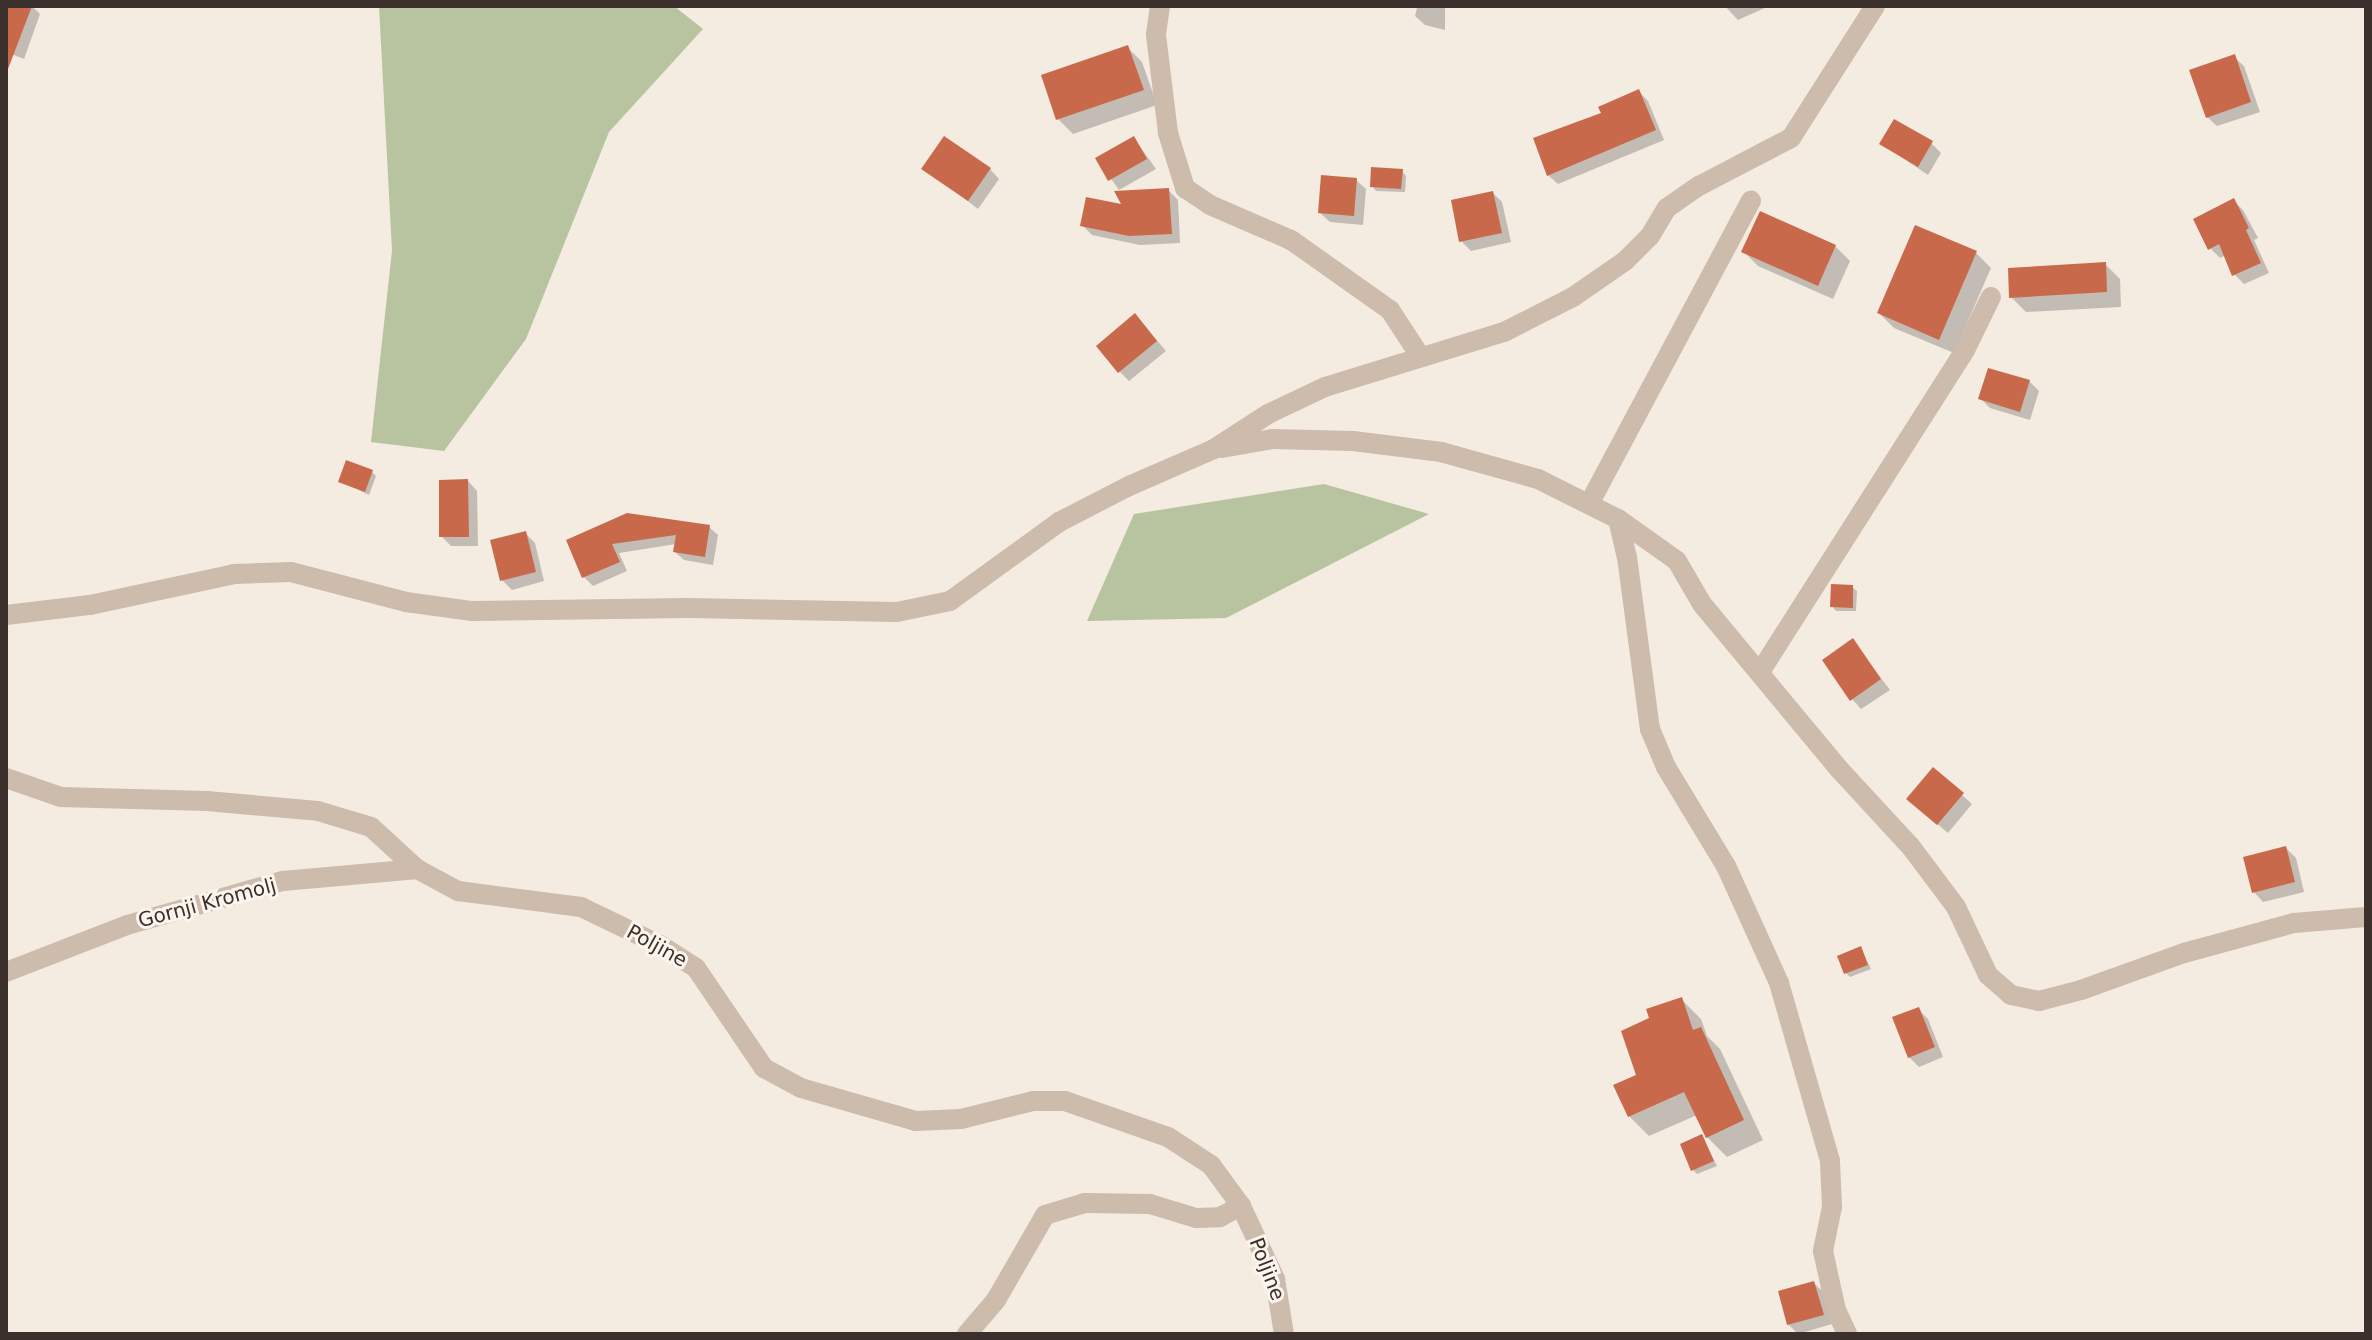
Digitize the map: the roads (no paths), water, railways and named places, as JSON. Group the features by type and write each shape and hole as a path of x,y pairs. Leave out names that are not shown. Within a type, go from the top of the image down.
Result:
{"street":[{"path":"1160,6 1156,35 1168,133 1185,188 1210,205 1291,240 1390,310 1420,356"},
{"path":"6,615 90,605 234,574 291,572 406,602 472,611 688,608 897,612 950,601 1059,522 1129,486 1214,449 1268,414 1325,387 1504,332 1573,297 1625,261 1650,236 1667,208 1699,186 1791,138 1875,6"},
{"path":"1589,504 1751,200"},
{"path":"1760,672 1965,350 1991,297"},
{"path":"1214,449 1272,439 1353,441 1441,452 1538,479 1618,519 1677,561 1702,604 1839,769 1911,847 1956,907 1988,975 2011,995 2039,1001 2081,990 2184,953 2294,923 2366,917"},
{"path":"1618,519 1627,557 1650,729 1666,767 1726,866 1779,983 1830,1161 1832,1207 1823,1251 1836,1310 1847,1334"},
{"name":"Poljine","path":"6,778 61,797 207,801 318,811 371,827 417,869 458,891 581,907 660,945 696,968 764,1068 801,1088 916,1121 961,1119 1033,1101 1065,1101 1168,1137 1211,1165 1241,1206 1275,1279 1284,1334"},
{"name":"Gornji Kromolj","path":"6,972 127,925 283,881 417,869"},
{"path":"967,1334 996,1300 1045,1215 1085,1203 1150,1204 1196,1218 1220,1217 1241,1206"}]}
